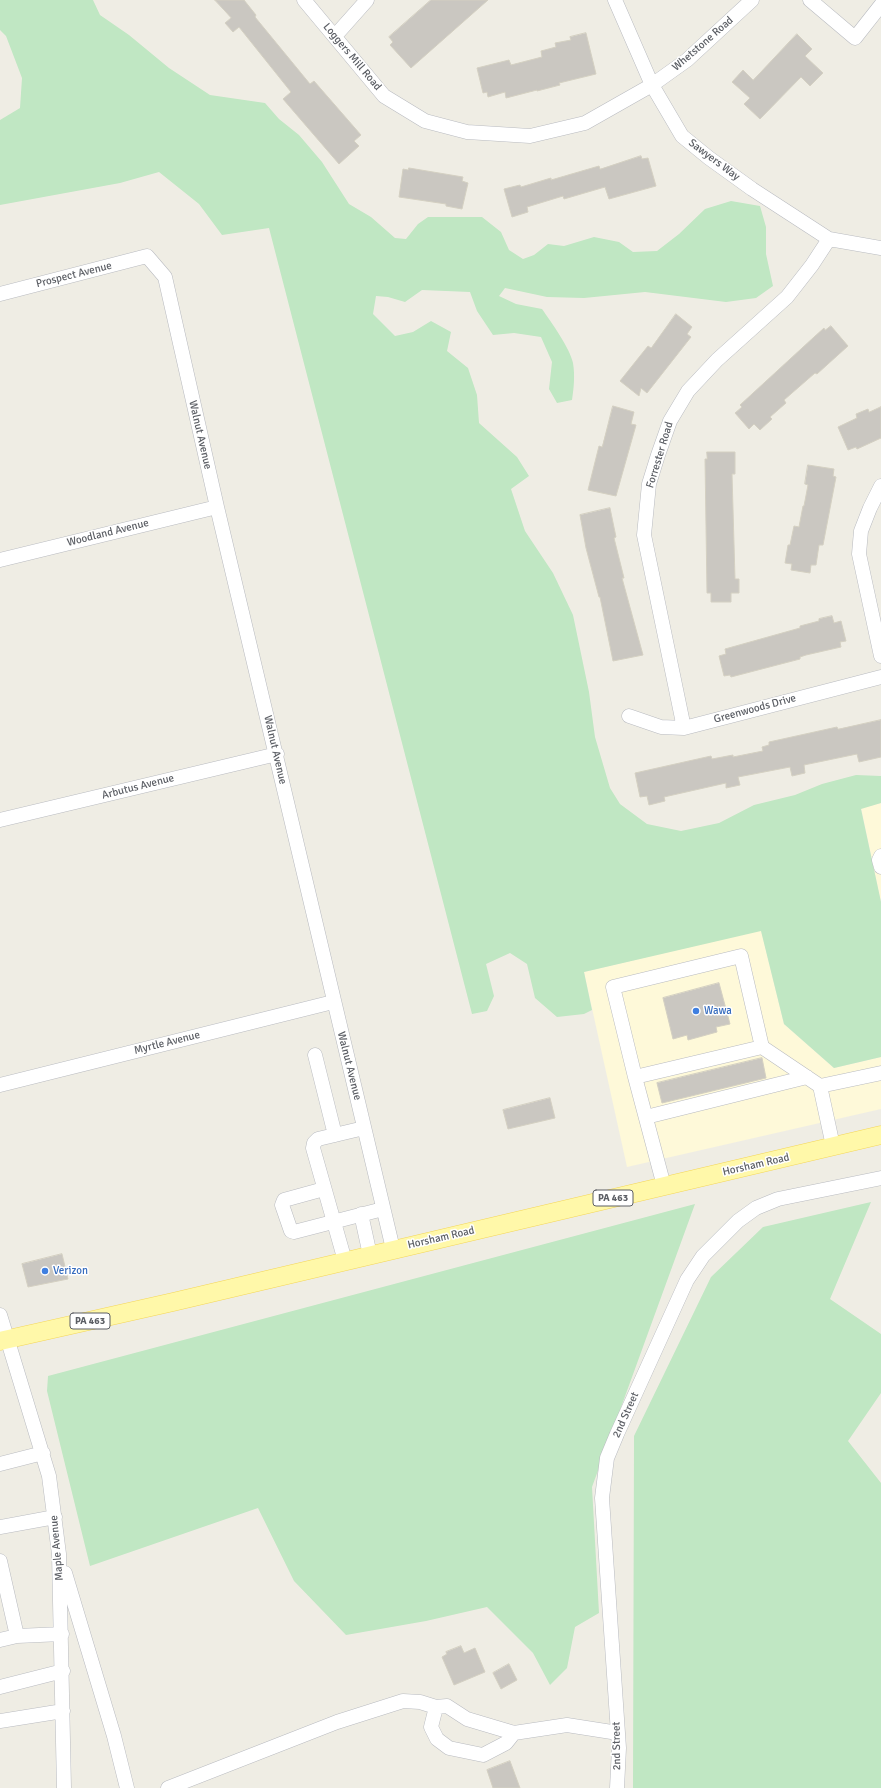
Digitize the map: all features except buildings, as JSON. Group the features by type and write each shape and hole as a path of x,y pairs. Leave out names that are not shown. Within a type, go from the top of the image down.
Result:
{"main road":[{"name":"Horsham Road","path":"4,1340 881,1135"}],"street":[{"name":"Loggers Mill Road","path":"304,0 384,96 425,121 467,132 530,136 585,123 652,85"},
{"path":"335,36 367,0"},
{"name":"Sawyers Way","path":"615,0 652,85 682,136 752,189 829,238 881,248"},
{"name":"Whetstone Road","path":"652,85 687,60 752,0"},
{"path":"810,0 855,38 881,5"},
{"name":"Forrester Road","path":"684,728 644,535 649,484 670,420 688,391 717,360 787,297 812,265 829,238"},
{"name":"Prospect Avenue","path":"0,294 147,256"},
{"name":"Walnut Avenue","path":"147,256 165,276 217,507 277,754 333,1002 393,1249"},
{"path":"881,486 861,531 859,554 881,656"},
{"name":"Woodland Avenue","path":"0,560 217,507"},
{"name":"Greenwoods Drive","path":"629,716 661,727 684,728 881,677"},
{"name":"Arbutus Avenue","path":"0,820 277,754"},
{"path":"881,856 879,860 881,867"},
{"path":"664,1186 613,987 741,956 762,1046 820,1086 833,1146"},
{"name":"Myrtle Avenue","path":"0,1085 333,1002"},
{"path":"635,1077 762,1046"},
{"path":"315,1055 335,1135"},
{"path":"820,1086 881,1073"},
{"path":"646,1117 807,1077"},
{"path":"345,1261 313,1148 314,1143 318,1140 364,1128"},
{"name":"2nd Street","path":"617,1788 619,1748 602,1498 603,1480 607,1458 617,1434 687,1280 703,1256 738,1222 756,1208 778,1199 881,1178"},
{"path":"324,1189 284,1200 282,1205 291,1231 294,1232 383,1209"},
{"path":"361,1214 370,1255"},
{"name":"Maple Avenue","path":"0,1315 4,1340 43,1453 49,1476 55,1517 59,1554 62,1634 64,1788"},
{"path":"0,1464 43,1453"},
{"path":"0,1527 55,1517"},
{"path":"59,1554 114,1736 127,1788"},
{"path":"0,1561 17,1636"},
{"path":"0,1640 17,1636 62,1634"},
{"path":"0,1687 63,1671"},
{"path":"168,1788 337,1722 403,1701 420,1702 436,1708 447,1706 467,1719 514,1733 567,1725 618,1733"},
{"path":"436,1708 431,1727 437,1739 449,1748 483,1755 506,1743 514,1733"},
{"path":"0,1721 63,1711"}],"shaded area":[{"path":"881,803 881,902 861,808"},
{"path":"761,930 784,1024 834,1068 881,1057 881,1109 627,1167 584,972"}],"green space":[{"path":"0,0 93,0 100,15 129,35 169,68 210,95 265,103 279,119 299,135 322,162 349,204 371,217 395,238 406,239 418,224 428,217 482,217 501,232 509,250 523,259 534,255 548,244 564,246 594,237 619,242 633,252 657,251 679,234 705,209 731,201 760,206 766,227 766,254 773,286 756,298 726,302 645,292 584,298 547,297 505,288 499,296 516,304 542,309 564,343 571,357 574,368 572,400 557,403 549,389 552,362 541,337 514,333 493,335 477,311 470,292 422,290 405,302 388,297 376,296 373,314 395,336 413,332 431,321 451,332 447,351 468,368 477,395 479,423 517,457 529,476 511,489 525,531 553,573 573,615 589,692 595,737 610,788 620,804 647,824 681,831 719,823 754,805 795,795 822,784 856,775 881,776 881,803 861,809 881,902 881,1057 834,1068 784,1024 761,931 584,972 592,1010 584,1014 557,1017 535,998 527,964 510,953 486,964 494,996 487,1011 472,1014 269,228 222,235 199,204 159,172 120,183 0,205 0,120 20,108 22,78 6,36 0,30"},
{"path":"871,1202 830,1299 881,1334 881,1393 848,1441 881,1483 881,1788 633,1788 634,1436 711,1277 763,1227"},
{"path":"695,1204 592,1487 599,1613 575,1627 567,1668 550,1685 533,1653 487,1607 426,1621 346,1635 294,1581 258,1508 90,1566 47,1391 48,1376"}],"place":[{"name":"Wawa","path":"696,1011"},
{"name":"Verizon","path":"45,1271"}]}
